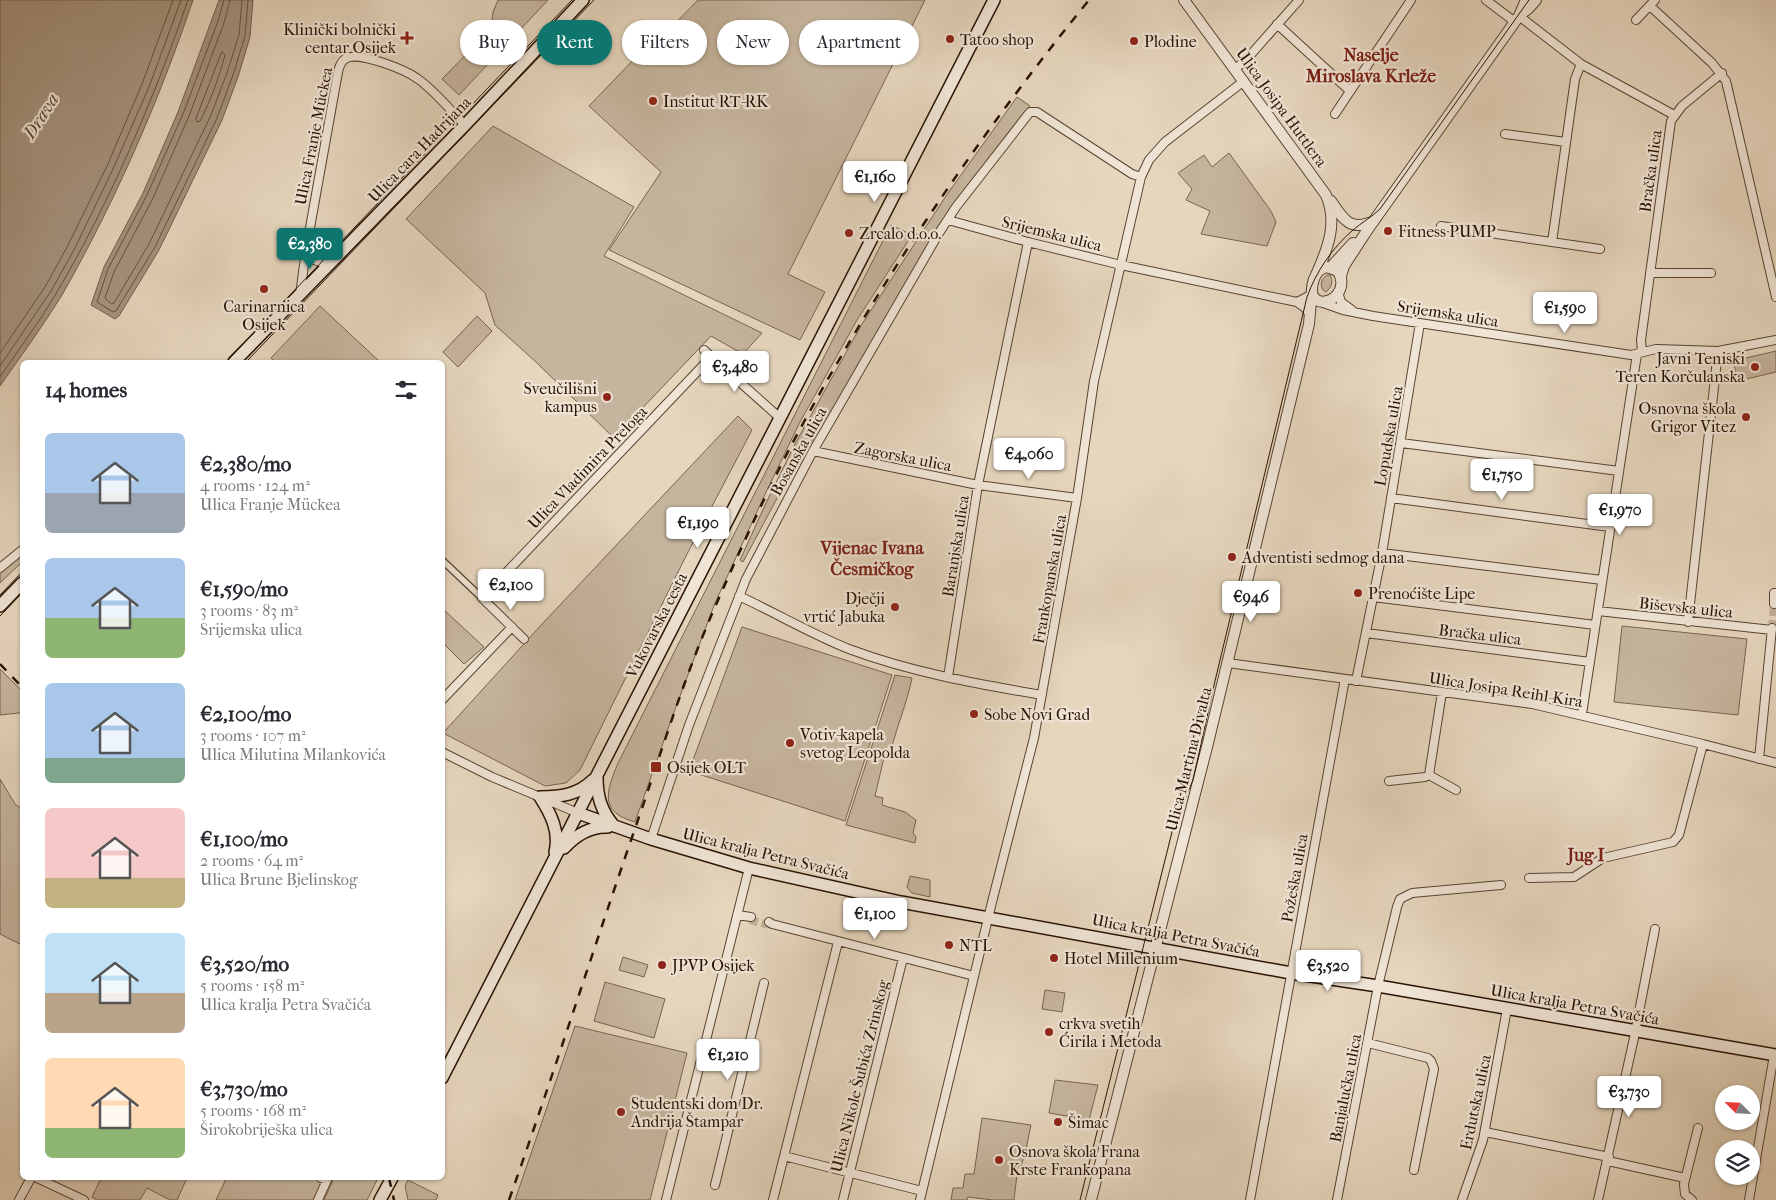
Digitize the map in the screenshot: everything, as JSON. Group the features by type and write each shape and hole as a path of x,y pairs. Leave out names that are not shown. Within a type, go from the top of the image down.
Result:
{"main road":[{"name":"Ulica cara Hadrijana","path":"236,360 465,125 583,0"},
{"name":"Vukovarska cesta","path":"445,1072 994,0"},
{"path":"0,606 20,585"},
{"path":"554,862 557,845 555,826 540,797 574,794 597,777"},
{"path":"597,777 601,806 615,828"},
{"name":"Ulica kralja Petra Svačića","path":"578,813 651,840 749,868 901,902 1291,973 1378,986 1775,1055"},
{"path":"554,862 579,834 596,827 615,828"},
{"path":"380,1200 391,1180"}],"street":[{"name":"Ulica Josipa Huttlera","path":"1184,0 1326,194 1332,216 1329,242 1316,275"},
{"path":"1235,69 1246,60 1299,0"},
{"path":"1335,114 1411,0"},
{"path":"1486,0 1517,19 1581,64 1674,115"},
{"path":"1335,269 1353,243 1371,225 1517,19 1526,0"},
{"path":"1517,19 1536,0"},
{"path":"1636,20 1652,3 1722,73 1729,90 1776,297"},
{"path":"1278,24 1350,91"},
{"name":"Ulica Franje Mückea","path":"300,295 306,250 341,62 345,58 354,57 379,62 417,78 465,125"},
{"path":"1552,242 1575,79 1581,64"},
{"name":"Bračka ulica","path":"1582,714 1641,340 1669,132 1674,115 1682,106 1722,73"},
{"name":"Frankopanska ulica","path":"920,1200 988,917 1034,738 1077,498 1094,381 1141,177 1144,168 1154,153 1165,142 1244,81"},
{"name":"Bosanska ulica","path":"651,840 676,760 739,596 766,537 813,451 948,220 1027,115 1034,111 1132,174 1141,177"},
{"path":"1505,134 1566,142"},
{"path":"1326,194 1339,213 1350,224 1358,226 1371,225"},
{"name":"Srijemska ulica","path":"948,220 1121,265 1297,302"},
{"path":"1441,226 1600,249"},
{"name":"Baranjska ulica","path":"948,677 978,485 1028,242"},
{"name":"Ulica Josipa Huttlera","path":"1329,242 1335,269"},
{"path":"306,250 313,259 322,263 331,263"},
{"path":"1309,319 1305,308 1297,302 1307,297 1312,291 1316,275 1322,268 1335,269"},
{"path":"1312,291 1317,300 1323,303 1333,298 1338,292 1341,283 1335,269"},
{"path":"1650,273 1711,274"},
{"name":"Ulica Martina Divalta","path":"1091,1200 1228,663 1309,319 1312,291"},
{"path":"1338,292 1341,302 1354,312"},
{"name":"Srijemska ulica","path":"1323,303 1354,312 1615,352 1639,353 1656,349 1718,351 1776,340"},
{"name":"Ulica Martina Divalta","path":"1309,319 1323,303"},
{"name":"Lopudska ulica","path":"1356,681 1382,553 1420,323"},
{"path":"704,350 780,418"},
{"path":"1688,622 1718,351"},
{"name":"Ulica Vladimira Preloga","path":"482,598 712,356"},
{"path":"1401,443 1619,471"},
{"name":"Zagorska ulica","path":"813,451 978,485 1077,498"},
{"path":"1391,498 1610,527"},
{"path":"0,568 20,552"},
{"path":"1382,553 1602,580"},
{"path":"445,563 524,639"},
{"path":"1774,604 1774,593 1776,593"},
{"path":"739,596 810,632 850,649 948,677 1042,695"},
{"name":"Bračka ulica","path":"1373,597 1595,625"},
{"name":"Biševska ulica","path":"1598,611 1688,622 1772,629 1759,759"},
{"path":"445,697 512,627"},
{"name":"Bračka ulica","path":"1366,633 1590,662"},
{"name":"Ulica Josipa Reihl-Kira","path":"1228,663 1532,704 1582,714 1776,763"},
{"name":"Požeška ulica","path":"1250,1200 1345,679"},
{"path":"1429,775 1442,692"},
{"path":"1529,878 1574,877 1603,858 1673,842 1679,835 1702,744"},
{"path":"445,754 492,778 578,813"},
{"path":"1389,781 1429,775"},
{"path":"1429,775 1456,790"},
{"path":"666,1200 749,868"},
{"name":"Banjalučka ulica","path":"1339,1198 1378,986 1396,908 1400,899 1412,893 1501,884"},
{"path":"737,915 749,918"},
{"path":"770,924 974,976"},
{"path":"1598,1200 1636,1031 1655,929"},
{"path":"773,1200 838,942"},
{"name":"Ulica Nikole Šubića Zrinskog","path":"843,1200 903,958"},
{"path":"714,1185 764,984"},
{"name":"Erdutska ulica","path":"1462,1200 1485,1132 1507,1008"},
{"path":"1368,1043 1428,1058 1434,1065 1414,1170"},
{"path":"1749,1200 1775,1055"},
{"path":"1692,1200 1685,1194 1685,1178 1698,1128"},
{"path":"1485,1132 1685,1178"},
{"path":"784,1156 922,1191"},
{"path":"19,1200 30,1180"},
{"path":"41,1180 84,1200"},
{"path":"318,1200 324,1180"}],"shaded area":[{"path":"498,0 548,0 527,22 527,20 492,20"},
{"path":"698,0 925,0 915,20 799,20 799,65 892,65 788,274 825,292 800,340 609,250 661,172 589,106 628,65 707,65 707,20 679,20"},
{"path":"460,61 460,65 487,65 459,95 442,79"},
{"path":"1017,97 1030,106 957,199 802,464 797,461 743,562 740,560 796,442 862,324 948,193"},
{"path":"493,126 634,207 604,256 762,333 743,354 711,336 614,438 495,325 485,293 406,219"},
{"path":"1229,153 1271,211 1276,222 1267,246 1201,234 1210,211 1186,200 1192,189 1178,173 1204,155 1212,167"},
{"path":"891,225 912,235 857,320 800,422 715,603 635,822 623,818 615,813 608,800 611,783 618,763"},
{"path":"1330,275 1332,282 1326,292 1321,284 1323,278"},
{"path":"320,306 378,360 274,360 271,358"},
{"path":"477,316 492,331 458,367 443,352"},
{"name":"Javni Teniski Teren Korčulanska","path":"1776,351 1776,372 1738,381 1733,361"},
{"path":"738,416 752,430 686,556 580,770 566,783 545,786 445,734 445,731 543,623"},
{"path":"20,556 20,564 0,583 0,572"},
{"path":"445,611 484,647 464,664 445,645"},
{"path":"1622,626 1747,639 1738,715 1614,702"},
{"path":"742,627 892,675 845,821 689,771"},
{"path":"0,669 20,689 20,712 0,715"},
{"path":"895,675 912,678 891,750 886,749 875,796 883,798 882,805 905,812 916,820 913,833 916,837 915,843 846,825"},
{"path":"0,779 15,804 20,808 20,944 0,934"},
{"path":"910,876 930,880 930,897 912,893 907,887"},
{"path":"623,957 648,965 644,977 619,970"},
{"path":"605,982 665,999 654,1038 594,1021"},
{"path":"1045,990 1065,993 1062,1012 1042,1009"},
{"path":"575,1026 687,1053 650,1200 515,1200"},
{"path":"1055,1080 1098,1085 1089,1120 1049,1113"},
{"name":"Osnova škola Frana Krste Frankopana","path":"982,1118 1031,1125 1025,1154 1021,1166 1018,1166 1014,1200 968,1197 967,1200 951,1200 953,1188 963,1188 965,1174 974,1174"},
{"path":"100,1180 186,1180 177,1200 170,1200 147,1188 140,1200 97,1200 92,1197"},
{"path":"226,1180 320,1180 324,1182 315,1200 216,1200"},
{"path":"333,1180 377,1180 367,1200 324,1200"},
{"path":"408,1180 438,1195 436,1200 408,1200 405,1186"}],"water":[{"name":"Drava","path":"0,0 193,0 151,113 100,224 62,295 40,330 0,386"},
{"path":"219,0 253,0 250,37 238,77 222,120 159,250 119,316 115,319 91,305 104,267 143,193 178,112"}],"tunnel":[{"path":"1772,628 1774,604"},
{"path":"750,920 768,925"}],"tram line":[{"path":"228,360 572,0"},
{"path":"248,360 594,0"},
{"path":"1174,824 1193,780 1307,297 1325,261 1353,230 1380,209 1529,0"},
{"path":"0,595 20,574"},
{"path":"0,616 20,595"},
{"path":"1080,1200 1174,824 1194,735 1203,714"}],"railway":[{"path":"509,1200 684,685 715,607 766,496 831,374 898,263 971,155 1048,51 1089,0"},
{"path":"0,664 20,685"},
{"path":"389,1180 394,1200"}],"place":[{"name":"Klinički bolnički centar Osijek","path":"407,38"},
{"name":"Tatoo shop","path":"950,39"},
{"name":"Plodine","path":"1134,41"},
{"name":"Institut RT-RK","path":"653,101"},
{"name":"Fitness PUMP","path":"1388,231"},
{"name":"Zrcalo d.o.o.","path":"849,233"},
{"name":"Carinarnica Osijek","path":"264,289"},
{"name":"Javni Teniski Teren Korčulanska","path":"1755,367"},
{"name":"Sveučilišni kampus","path":"607,397"},
{"name":"Osnovna škola Grigor Vitez","path":"1746,417"},
{"name":"Adventisti sedmog dana","path":"1232,557"},
{"name":"Prenoćište Lipe","path":"1358,593"},
{"name":"Dječji vrtić Jabuka","path":"895,607"},
{"name":"Sobe Novi Grad","path":"974,714"},
{"name":"Votiv-kapela svetog Leopolda","path":"790,743"},
{"name":"Osijek OLT","path":"656,767"},
{"name":"NTL","path":"949,945"},
{"name":"Hotel Millenium","path":"1054,958"},
{"name":"JPVP Osijek","path":"662,965"},
{"name":"crkva svetih Ćirila i Metoda","path":"1049,1032"},
{"name":"Studentski dom Dr. Andrija Štampar","path":"621,1112"},
{"name":"Šimac","path":"1058,1122"},
{"name":"Osnova škola Frana Krste Frankopana","path":"999,1160"}],"district":[{"name":"Naselje Miroslava Krleže","path":"1371,65"},
{"name":"Vijenac Ivana Česmičkog","path":"872,558"},
{"name":"Jug I","path":"1586,855"}]}
